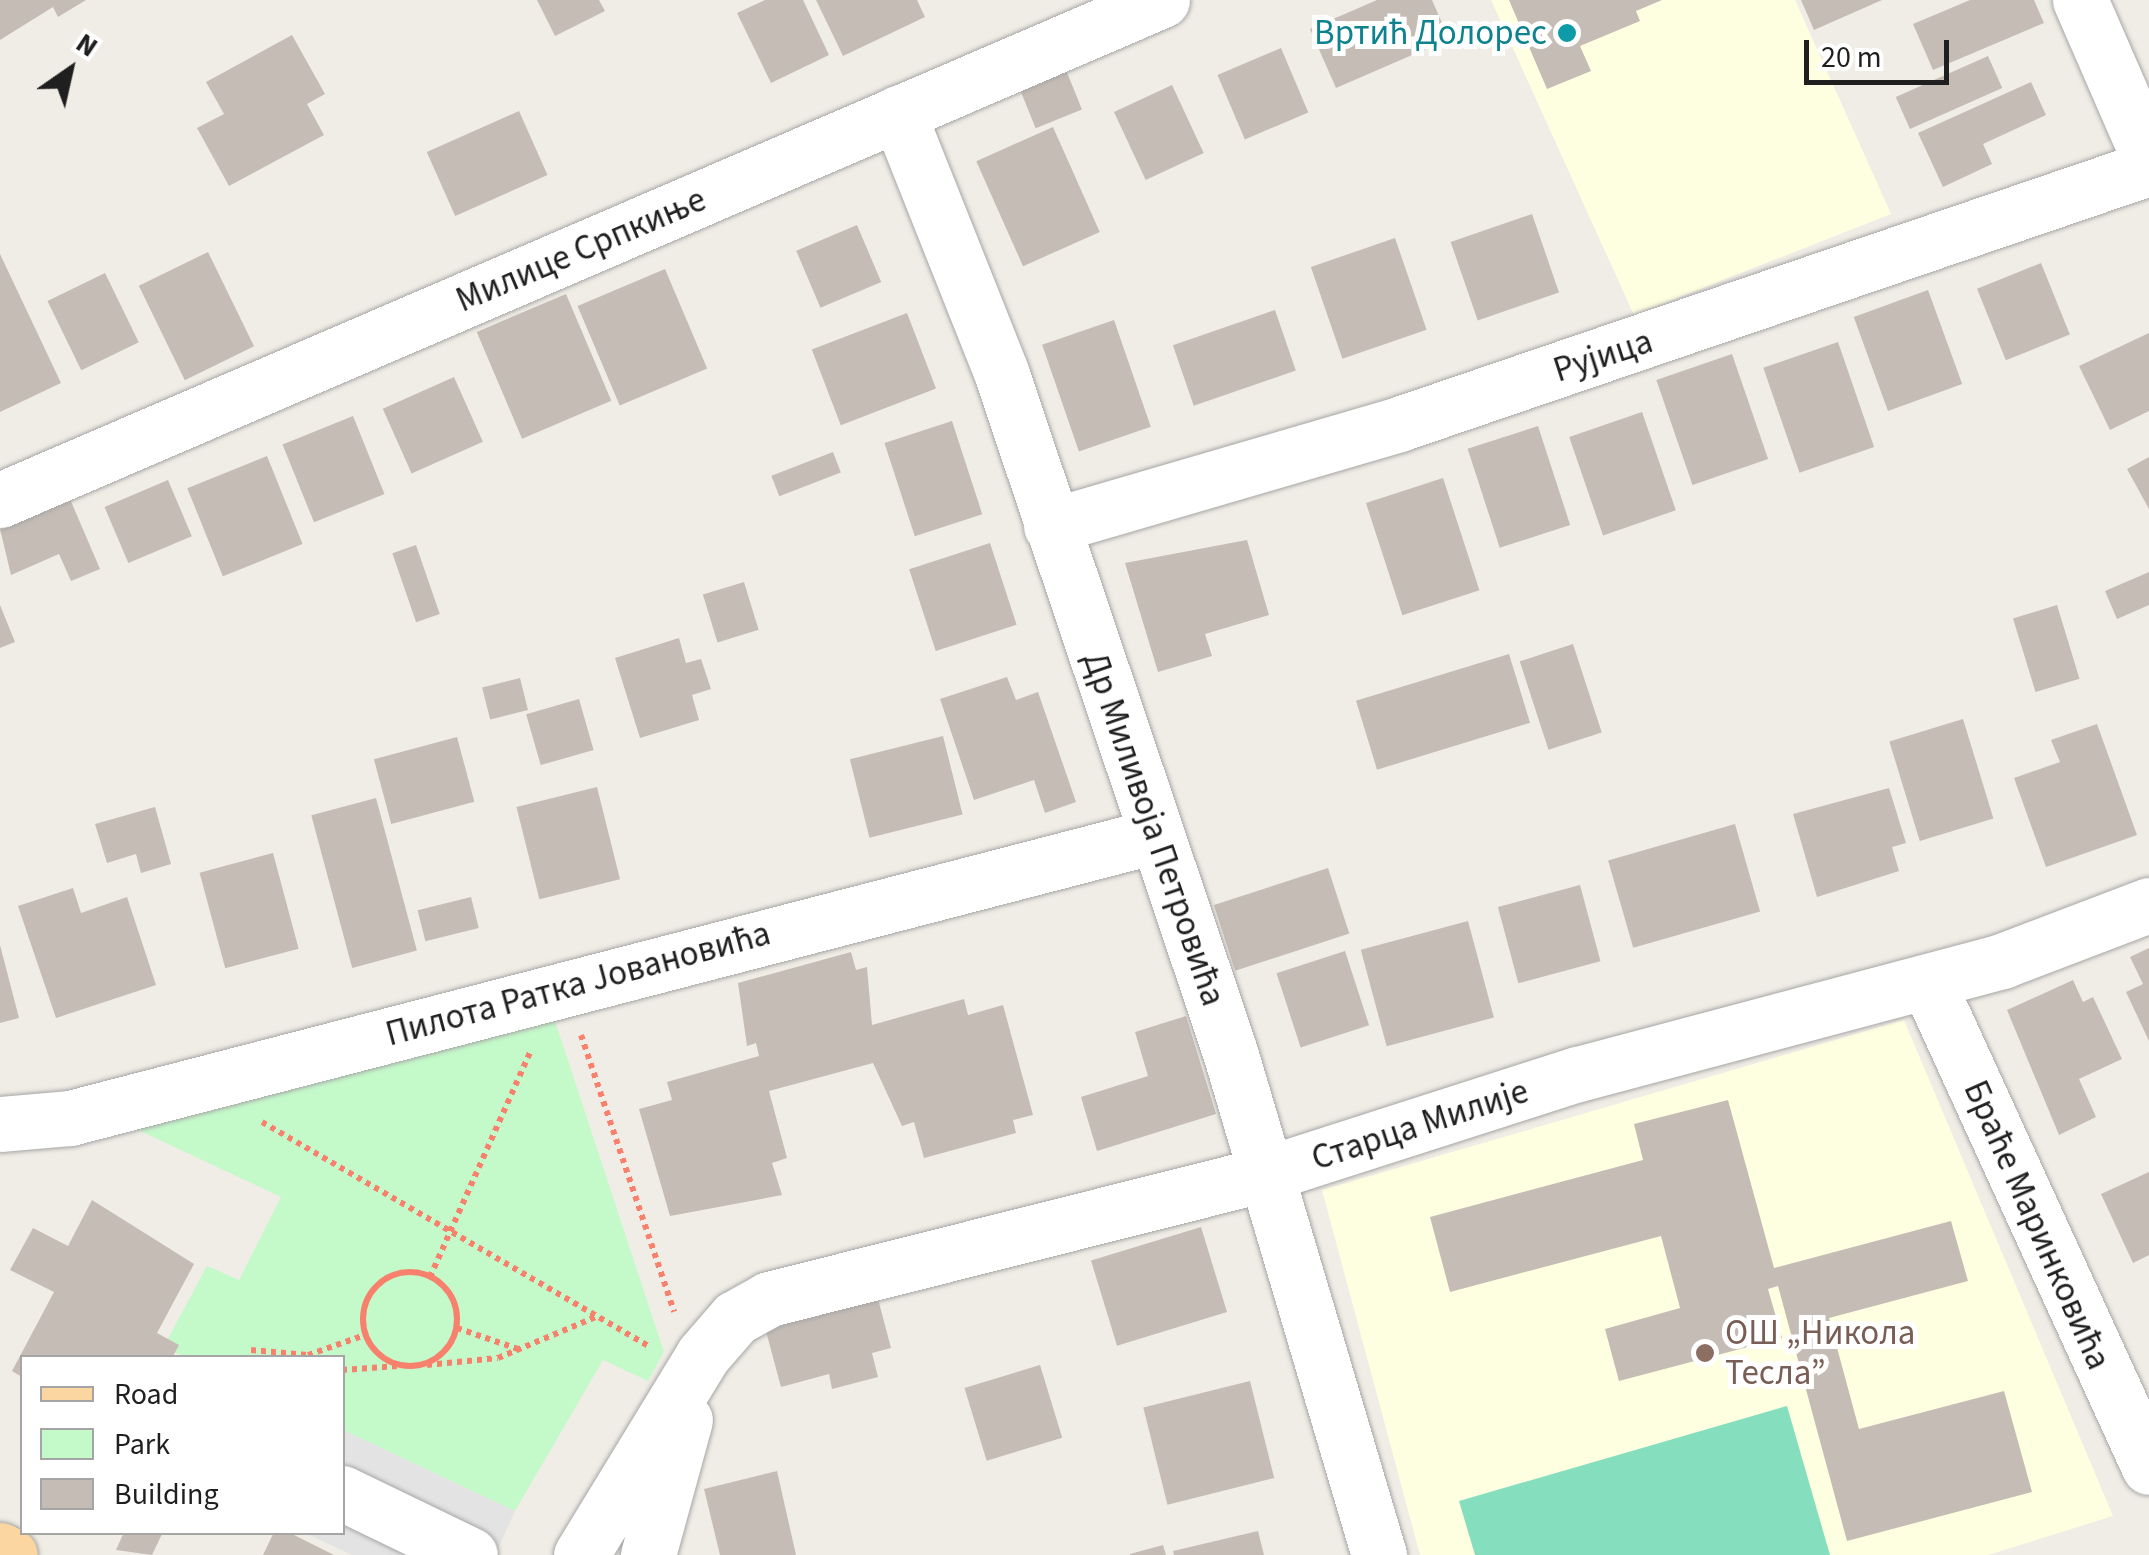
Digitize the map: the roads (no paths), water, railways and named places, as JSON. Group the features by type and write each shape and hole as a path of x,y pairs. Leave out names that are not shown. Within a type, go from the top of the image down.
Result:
{"main road":[{"path":"0,1550 10,1555"}],"street":[{"name":"Милице Српкиње","path":"0,500 1162,0"},
{"path":"2080,0 2149,159"},
{"name":"Др Миливоја Петровића","path":"898,113 1051,526 1269,1173 1379,1555"},
{"name":"Рујица","path":"1051,526 1399,424 2149,168"},
{"name":"Пилота Ратка Јовановића","path":"0,1124 70,1118 564,986 1155,836"},
{"name":"Старца Милије","path":"582,1555 698,1363 735,1318 769,1299 1269,1173 1578,1074 1928,982 2149,905"},
{"name":"Браће Маринковића","path":"1928,982 2149,1467"},
{"name":"Старца Милије","path":"648,1555 698,1363"},
{"path":"345,1494 470,1555"}],"place":[{"name":"Вртић Долорес","path":"1567,33"},
{"name":"ОШ „Никола Тесла”","path":"1705,1353"}]}
